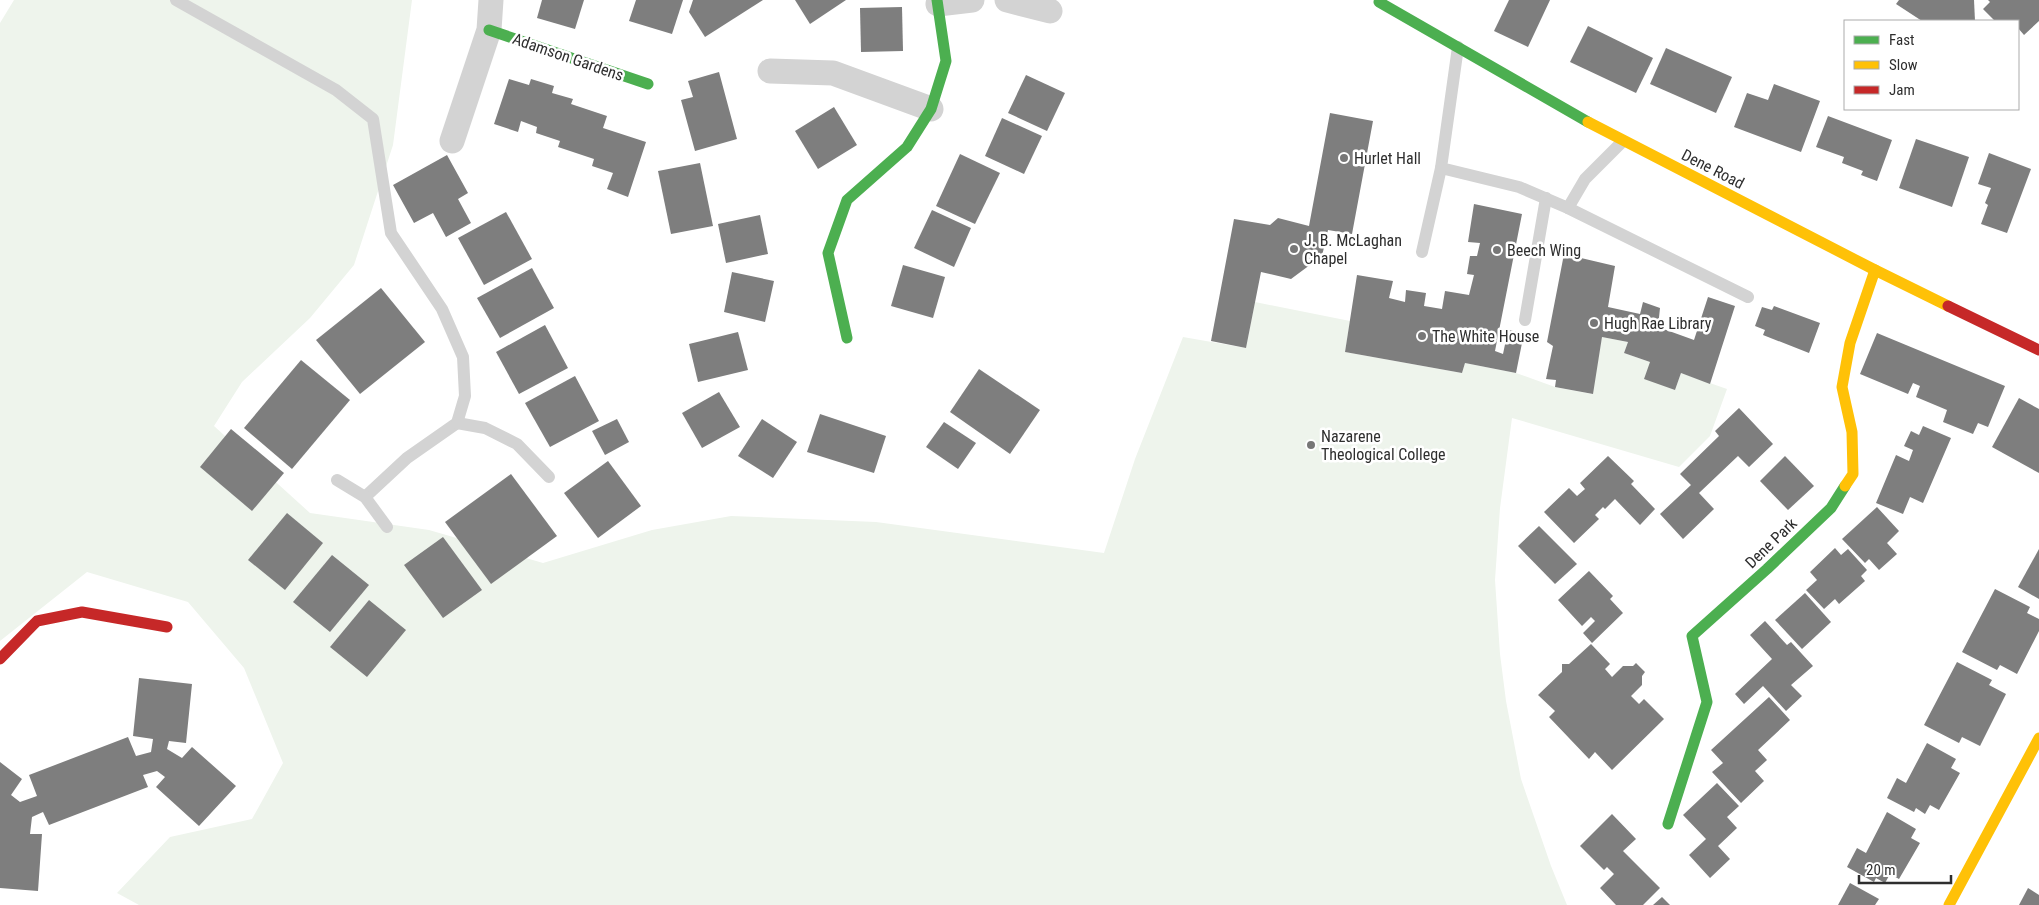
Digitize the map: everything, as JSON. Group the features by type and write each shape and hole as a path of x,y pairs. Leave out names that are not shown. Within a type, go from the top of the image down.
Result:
{"street":[{"path":"452,142 488,30 491,0"},
{"path":"847,338 828,253 847,200 907,147 931,109 946,61 938,2 972,0"},
{"path":"1007,0 1050,11"},
{"name":"Dene Road","path":"1380,1 1623,141 1875,270 2039,350"},
{"name":"Adamson Gardens","path":"488,30 648,84"},
{"path":"770,71 833,73 931,109"},
{"name":"Dene Park","path":"1668,824 1707,702 1692,636 1767,570 1830,508 1853,474 1852,432 1842,387 1850,343 1875,270"},
{"path":"0,659 37,621 82,612 167,627"},
{"path":"1949,905 2039,738"}],"lane":[{"path":"176,0 336,90 373,119 391,233 442,309 463,357 464,396 458,423 407,458 365,497"},
{"path":"1422,252 1441,168 1458,47"},
{"path":"1568,208 1585,179 1623,141"},
{"path":"1441,168 1519,187 1546,198 1748,297"},
{"path":"1525,320 1546,198"},
{"path":"458,423 486,428 518,444 548,477"},
{"path":"337,480 365,497 387,527"}],"shaded area":[{"path":"14,0 412,0 393,145 354,265 310,318 242,382 214,426 310,513 429,530 543,563 652,530 731,516 876,522 1104,553 1135,459 1183,337 1246,348 1255,302 1350,321 1345,352 1462,373 1465,363 1516,373 1555,387 1592,394 1602,337 1628,342 1624,353 1650,362 1675,390 1681,373 1727,389 1710,436 1679,467 1512,418 1500,508 1495,580 1500,654 1506,701 1521,779 1551,866 1567,905 139,905 117,893 170,837 252,819 283,763 244,668 188,602 87,572 0,641 0,23"}],"building":[{"path":"542,0 584,0 575,29 537,18"},
{"path":"636,0 683,0 672,34 629,21"},
{"path":"693,0 763,0 705,37 689,12"},
{"path":"795,0 846,0 810,24"},
{"path":"1509,0 1550,0 1528,47 1494,31"},
{"path":"1899,0 1974,0 1975,20 1920,20 1896,4"},
{"path":"1988,0 2039,0 2039,21 2024,35 2019,29 2019,20 1994,20 1983,9 1990,2"},
{"path":"902,7 903,51 861,52 860,8"},
{"path":"1588,26 1653,58 1636,93 1570,62"},
{"path":"1666,48 1732,77 1716,113 1650,84"},
{"path":"719,72 737,139 695,151 681,100 693,97 688,81"},
{"path":"1026,75 1065,93 1047,131 1008,113"},
{"path":"509,79 529,85 531,79 554,86 552,93 573,99 571,104 607,116 603,128 646,142 628,197 607,189 613,173 592,166 594,159 558,147 560,141 536,133 537,127 521,121 518,132 494,124"},
{"path":"1774,84 1820,101 1801,152 1734,127 1747,93 1768,100"},
{"path":"834,107 857,145 818,169 795,131"},
{"path":"1330,113 1373,121 1352,234 1328,230 1322,256 1291,279 1261,272 1246,348 1211,341 1234,219 1270,225 1278,218 1309,226"},
{"path":"1828,116 1892,140 1877,181 1861,175 1863,171 1842,163 1844,157 1816,147"},
{"path":"1002,118 1042,136 1024,174 985,156"},
{"path":"1916,139 1969,157 1952,207 1899,188"},
{"path":"1989,153 2031,169 2007,233 1981,224 1988,205 1985,203 1991,188 1978,184"},
{"path":"960,154 1000,173 975,224 936,206"},
{"path":"447,155 468,193 458,199 471,223 446,237 433,213 414,223 393,185"},
{"path":"700,163 713,226 671,234 658,171"},
{"name":"The White House","path":"1474,204 1522,214 1495,351 1503,354 1508,330 1524,333 1516,373 1465,363 1462,373 1345,352 1357,275 1393,281 1389,298 1405,302 1406,290 1426,293 1424,306 1442,309 1445,291 1469,295 1474,275 1467,274 1470,256 1477,256 1480,243 1468,242"},
{"path":"932,210 971,228 954,267 914,248"},
{"path":"506,212 532,259 484,285 458,238"},
{"path":"760,215 768,254 726,263 718,224"},
{"path":"1564,254 1615,266 1608,307 1640,314 1643,302 1660,308 1658,327 1694,340 1708,297 1735,306 1710,384 1681,373 1675,390 1644,379 1650,362 1624,353 1628,342 1602,337 1593,394 1555,387 1556,380 1546,379 1553,346 1547,342"},
{"path":"903,265 945,277 933,318 891,306"},
{"path":"532,268 554,308 500,338 477,298"},
{"path":"732,272 774,281 765,322 724,312"},
{"path":"381,288 425,342 360,394 316,340"},
{"path":"1774,306 1820,323 1809,353 1763,335 1765,330 1755,326 1762,307 1772,310"},
{"path":"545,325 568,368 519,394 496,352"},
{"path":"738,332 748,370 698,382 689,344"},
{"path":"1877,333 2005,386 1988,427 1978,423 1973,434 1943,422 1947,410 1916,397 1920,386 1913,383 1908,394 1860,374"},
{"path":"301,360 350,400 292,469 244,428"},
{"path":"979,369 1040,410 1010,454 950,412"},
{"path":"575,376 599,421 550,447 525,403"},
{"path":"719,392 740,427 702,448 682,413"},
{"path":"2019,398 2039,409 2039,473 1992,447"},
{"path":"1739,408 1773,444 1749,467 1738,456 1699,493 1714,509 1683,539 1660,514 1691,485 1680,474 1719,436 1715,431"},
{"path":"820,414 886,436 874,473 807,452"},
{"path":"617,419 629,442 605,455 592,431"},
{"path":"762,419 797,442 773,478 738,456"},
{"path":"944,422 976,443 958,469 926,447"},
{"path":"1923,426 1951,438 1923,503 1910,497 1903,514 1876,503 1896,455 1909,461 1913,450 1904,446 1911,431 1919,435"},
{"path":"231,429 284,473 252,511 200,467"},
{"path":"1608,456 1634,481 1631,484 1655,509 1640,525 1615,499 1605,509 1603,507 1595,515 1599,519 1574,543 1544,512 1569,488 1577,496 1585,489 1580,483"},
{"path":"1785,456 1814,486 1788,510 1760,481"},
{"path":"608,461 641,506 598,538 564,493"},
{"path":"511,474 557,536 491,584 445,522"},
{"path":"1877,507 1899,531 1887,543 1897,554 1879,570 1869,559 1865,563 1842,539"},
{"path":"287,513 323,543 285,590 248,560"},
{"path":"1539,526 1577,564 1555,584 1518,546"},
{"path":"443,537 482,590 443,618 404,565"},
{"path":"1835,548 1841,555 1848,549 1867,570 1861,576 1865,581 1839,604 1835,599 1824,609 1806,590 1817,580 1810,572"},
{"path":"2039,549 2039,599 2018,587"},
{"path":"332,555 369,585 330,632 293,602"},
{"path":"1589,571 1613,596 1610,599 1623,613 1592,643 1583,633 1595,621 1591,617 1582,626 1558,600"},
{"path":"1995,589 2030,607 2027,613 2039,619 2039,631 2017,674 2000,665 1997,670 1962,652"},
{"path":"1805,593 1831,622 1802,649 1775,620"},
{"path":"369,600 406,630 367,677 330,647"},
{"path":"1765,621 1787,645 1791,642 1813,666 1791,685 1802,696 1786,711 1763,686 1744,704 1735,694 1772,659 1750,635"},
{"path":"1591,644 1610,664 1605,669 1612,677 1623,666 1633,666 1636,663 1645,672 1642,676 1642,685 1631,696 1639,704 1644,699 1664,719 1612,770 1595,752 1589,759 1549,717 1555,711 1538,695 1562,672 1562,664 1569,664"},
{"path":"1957,662 1992,680 1989,685 2006,694 1980,746 1962,737 1959,743 1924,725"},
{"path":"139,678 192,684 186,743 169,741 167,749 182,758 192,747 236,786 199,826 156,787 165,777 157,771 143,775 148,787 49,825 43,812 32,817 30,834 42,834 38,891 0,888 0,762 22,779 11,795 20,802 37,796 29,775 128,737 136,756 151,752 153,739 133,736"},
{"path":"1769,697 1790,720 1758,750 1767,760 1755,771 1764,781 1741,803 1712,772 1723,763 1711,750"},
{"path":"1927,743 1956,759 1951,768 1960,773 1939,810 1930,805 1925,814 1916,808 1914,812 1887,798 1897,778 1906,783"},
{"path":"1717,783 1739,806 1727,817 1737,828 1718,846 1730,859 1710,878 1689,855 1706,839 1683,815"},
{"path":"1887,812 1916,829 1911,838 1920,843 1899,879 1890,874 1885,883 1876,878 1874,882 1847,867 1857,848 1866,853"},
{"path":"1612,814 1636,839 1623,851 1660,888 1643,905 1616,905 1600,888 1614,874 1607,867 1604,870 1580,846"},
{"path":"1850,883 1879,899 1875,905 1838,905"},
{"path":"2028,888 2039,895 2039,905 2019,905"},
{"path":"1662,897 1670,905 1653,905"}],"traffic: fast":[{"path":"847,338 828,253 847,200 907,147 931,109 946,61 937,0"},
{"path":"1380,0 1379,2 1588,122"},
{"path":"489,30 648,84"},
{"path":"1668,824 1707,702 1692,636 1767,569 1831,508 1845,486"}],"traffic: slow":[{"path":"1588,122 1948,306"},
{"path":"1845,486 1853,474 1852,432 1842,387 1850,343 1875,270"},
{"path":"1949,905 2039,738"}],"traffic: jam":[{"path":"1948,306 2039,350"},
{"path":"0,659 37,621 82,612 167,627"}],"place":[{"name":"Hurlet Hall","path":"1344,158"},
{"name":"J. B. McLaghan Chapel","path":"1294,249"},
{"name":"Beech Wing","path":"1497,250"},
{"name":"Hugh Rae Library","path":"1594,323"},
{"name":"The White House","path":"1422,336"},
{"name":"Nazarene Theological College","path":"1311,445"}]}
